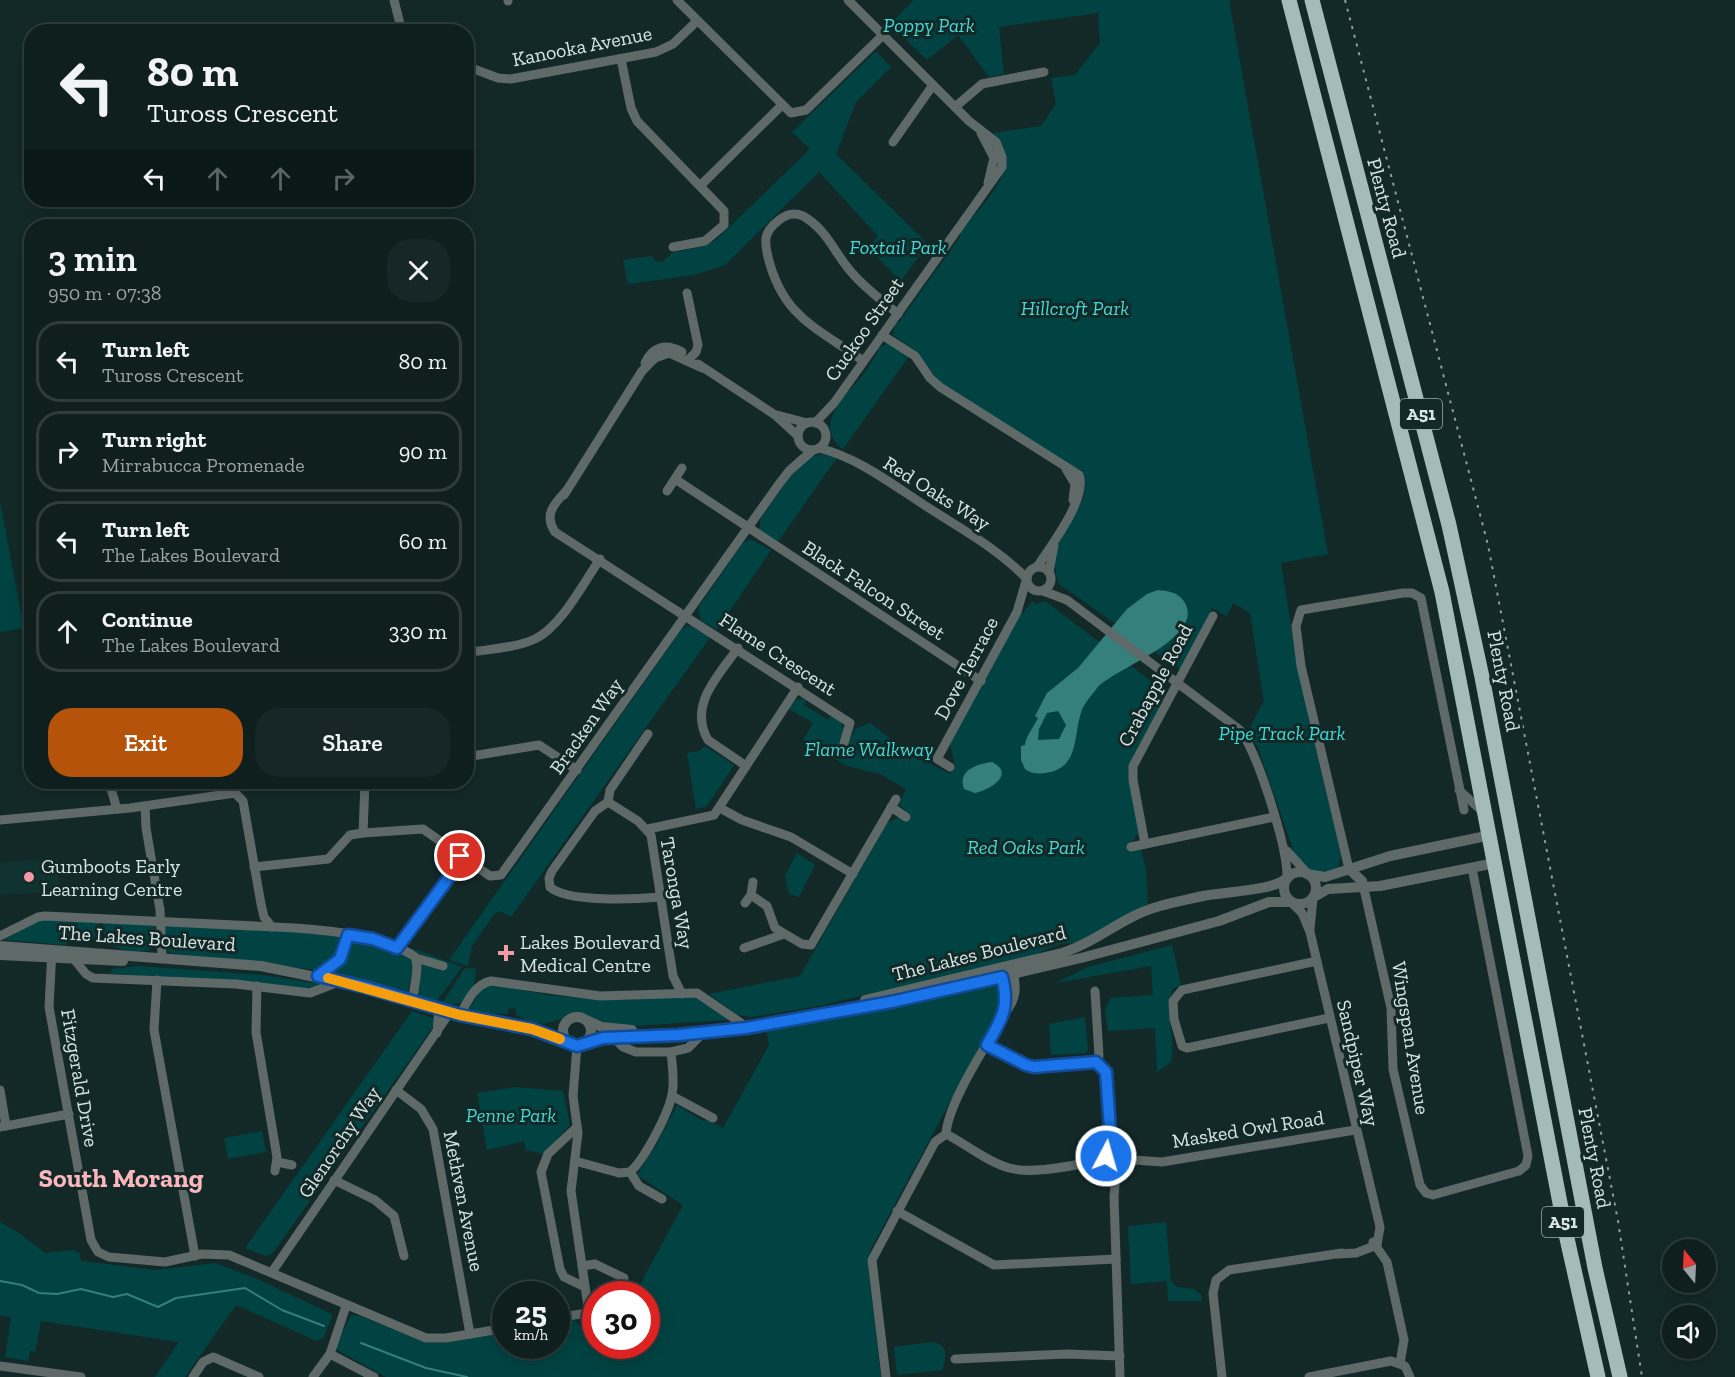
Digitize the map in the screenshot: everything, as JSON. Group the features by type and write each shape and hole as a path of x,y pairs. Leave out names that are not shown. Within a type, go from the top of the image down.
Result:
{"highway":[{"name":"A51","path":"1289,0 1442,592 1491,835 1566,1234 1598,1377"},
{"name":"Plenty Road","path":"1312,0 1449,525 1512,831 1595,1268 1620,1377"},
{"path":"1491,835 1512,831"},
{"path":"1495,863 1517,859"}],"street":[{"path":"394,0 400,24"},
{"path":"677,0 781,106 791,113 806,110 883,34"},
{"path":"848,0 955,106 982,84 1045,73"},
{"name":"Kanooka Avenue","path":"474,69 498,78 511,79 621,59 665,48 697,21"},
{"path":"621,59 633,115 723,208 724,225 705,241 674,247"},
{"path":"893,142 933,85"},
{"path":"701,185 781,106"},
{"name":"Cuckoo Street","path":"811,423 834,403 986,188 998,157 979,129 955,106"},
{"path":"863,361 807,323 790,308 772,272 765,240 767,231 780,218 789,214 805,217 827,236 851,273 898,314"},
{"path":"687,293 693,326 688,358 775,415 799,438 804,447 816,449 825,433 811,423 775,415"},
{"path":"882,335 915,356 930,378 940,387 1079,475 1078,490 1056,540 1026,579 1029,588 1067,600"},
{"name":"Flame Crescent","path":"688,358 664,353 655,358 642,371 567,490 552,508 550,523 560,536 600,559 855,722 844,743"},
{"name":"Cuckoo Street","path":"825,433 834,403"},
{"path":"799,438 801,428 811,423"},
{"name":"Red Oaks Way","path":"825,433 847,457 1008,559 1026,579"},
{"name":"Bracken Way","path":"789,471 799,438"},
{"name":"Red Oaks Way","path":"816,449 847,457"},
{"name":"Bracken Way","path":"363,833 420,828 490,876 501,875 789,471 816,449"},
{"path":"667,491 682,468"},
{"name":"Black Falcon Street","path":"675,479 981,681"},
{"path":"1039,591 1050,576 1056,540"},
{"path":"474,652 524,643 544,634 558,620 600,559"},
{"name":"Red Oaks Way","path":"1008,559 1035,567"},
{"path":"1035,567 1044,568 1067,600 1211,710 1237,735 1258,768 1274,817 1291,858 1315,881 1313,898"},
{"name":"Dove Terrace","path":"950,767 937,759 1017,612 1026,579"},
{"name":"Dove Terrace","path":"1017,612 1039,591"},
{"path":"1364,889 1362,881 1349,869 1305,686 1296,619 1301,610 1403,593 1416,594 1424,606 1458,789 1464,810"},
{"name":"Crabapple Road","path":"1145,844 1133,780 1133,766 1213,616"},
{"path":"738,648 704,697 700,713 708,740 746,766"},
{"path":"649,832 669,825 707,818 720,808 798,687"},
{"path":"648,734 610,790 608,802 595,811 549,878 550,887 559,893 626,899 661,897"},
{"path":"474,756 539,745 576,770"},
{"path":"110,789 113,810"},
{"path":"254,867 328,859 350,835 363,833 365,789"},
{"path":"1458,789 1486,815"},
{"path":"0,820 113,810 225,792 239,795 244,807 264,917 272,927"},
{"name":"Taronga Way","path":"608,802 619,807 649,832 673,976 682,994"},
{"path":"753,882 748,899 766,906 771,925 806,945 813,943 894,803 906,817"},
{"path":"141,806 160,921 159,957"},
{"path":"720,808 742,820 790,837 854,874"},
{"path":"1131,847 1274,817"},
{"path":"1287,878 1296,872 1325,876 1409,851 1491,835"},
{"path":"1284,844 1287,878 1285,894 1292,902 1306,904 1328,889 1364,889 1495,863"},
{"path":"397,948 463,858"},
{"name":"Wingspan Avenue","path":"1364,889 1391,1008 1393,1069 1420,1185 1426,1193 1433,1196 1519,1171 1526,1165 1528,1156 1472,868"},
{"name":"The Lakes Boulevard","path":"1013,970 1074,949 1159,906 1219,892 1269,888 1287,878"},
{"name":"Sandpiper Way","path":"1310,932 1313,898"},
{"name":"The Lakes Boulevard","path":"0,955 52,953 159,957 236,963 341,981 450,1012 532,1029 577,1043 613,1037 702,1034 782,1020 1140,941 1220,921 1269,902 1292,902"},
{"name":"Sandpiper Way","path":"1292,902 1302,913 1310,932 1317,961 1372,1203 1380,1227 1374,1242"},
{"path":"249,925 257,919 261,904"},
{"name":"The Lakes Boulevard","path":"0,936 41,916 249,925 373,939 416,958 443,966"},
{"path":"1121,924 1123,936 1131,941 1140,941"},
{"path":"406,952 411,931"},
{"path":"744,948 784,934"},
{"path":"318,976 340,959 348,935"},
{"name":"The Lakes Boulevard","path":"0,946 73,958 290,972"},
{"name":"Fitzgerald Drive","path":"52,953 49,1007 94,1248 109,1257 165,1262 195,1256"},
{"name":"The Lakes Boulevard","path":"73,958 86,974 93,978 257,986 310,993 341,981"},
{"path":"413,1000 413,985 418,964 416,958"},
{"path":"1317,961 1182,990 1173,1001 1174,1019 1182,1046 1187,1048 1329,1018"},
{"path":"946,1134 947,1120 1005,1013 1016,998 1013,970"},
{"path":"1001,973 1007,998 1005,1013"},
{"name":"Taronga Way","path":"668,995 673,976"},
{"path":"157,980 154,1030 195,1256 229,1255 426,1338 447,1338 492,1330"},
{"path":"450,1012 480,985 491,981 575,994 620,997 701,994 741,1023"},
{"path":"257,986 256,1032 276,1166 292,1165"},
{"path":"1095,991 1099,1056 1096,1062"},
{"name":"Glenorchy Way","path":"272,1272 450,1012"},
{"name":"The Lakes Boulevard","path":"532,1029 550,1028 574,1017 602,1027 631,1030 782,1020"},
{"path":"584,1281 571,1191 577,1127 573,1096 577,1043 591,1028 586,1020"},
{"path":"566,1021 563,1029 577,1043"},
{"name":"The Lakes Boulevard","path":"613,1037 623,1047 636,1052 671,1052 688,1048 702,1034"},
{"path":"987,1045 1034,1067 1096,1062 1106,1072 1110,1129 1118,1157 1112,1172"},
{"path":"575,1161 619,1173 630,1172 643,1155 672,1096 671,1052"},
{"path":"0,1090 3,1126 69,1114"},
{"name":"Methven Avenue","path":"396,1090 421,1109 433,1128 470,1334"},
{"path":"672,1096 713,1118"},
{"path":"577,1127 548,1154 541,1172 560,1269 564,1277 582,1286"},
{"path":"1110,1129 1104,1158 1112,1172 1114,1197 1120,1377"},
{"name":"Masked Owl Road","path":"1147,1162 1185,1158 1355,1130"},
{"path":"946,1134 1007,1167 1019,1169 1077,1166 1112,1172 1147,1162"},
{"path":"886,1377 872,1260 934,1142 946,1134"},
{"path":"1077,1166 1104,1158 1118,1157 1147,1162"},
{"path":"630,1172 639,1186 662,1199"},
{"path":"334,1180 375,1200 394,1216 404,1256"},
{"path":"897,1211 994,1265 1116,1259"},
{"path":"1222,1377 1218,1281 1248,1269 1356,1253 1374,1242 1387,1262 1404,1340 1400,1363"},
{"path":"582,1266 595,1264 624,1278"},
{"path":"313,1377 330,1354 346,1306"},
{"path":"330,1354 374,1377"},
{"path":"955,1359 1067,1354 1120,1356"},
{"path":"193,1377 203,1362 213,1357 260,1377"},
{"path":"1309,1377 1391,1361 1400,1363 1407,1369 1410,1377"},
{"path":"0,1366 81,1377"}],"shaded area":[{"path":"1158,590 1172,592 1181,597 1188,614 1183,627 1172,639 1097,688 1082,710 1074,747 1067,762 1060,768 1047,773 1034,773 1025,769 1021,760 1021,746 1025,745 1028,734 1038,718 1035,716 1047,693 1078,668 1127,609 1147,594","holes":["1058,711 1066,725 1059,739 1038,740 1039,729 1047,713"]},
{"path":"992,762 1002,771 998,781 987,789 975,793 964,789 963,777 970,769"},
{"name":"Gumboots Early Learning Centre","path":"57,858 60,892 0,895 0,863"}],"green space":[{"name":"Hillcroft Park","path":"914,0 1229,0 1328,554 1281,563 1299,677 1341,856 1338,868 1324,872 1311,870 1296,858 1258,748 1248,731 1264,701 1250,613 1233,603 1227,616 1212,608 1181,670 1059,584 1055,567 1056,552 1061,538 1082,501 1085,490 1084,478 940,383 918,353 893,335 895,324 899,322 960,237 961,230 990,197 998,184 1005,159 1002,146 993,133 1041,126 1056,104 1051,78 1075,75 1100,43 1098,13 999,27 1004,74 989,77 958,35 927,60 890,24"},
{"name":"Foxtail Park","path":"876,51 891,67 856,102 836,154 928,244 901,281 868,248 878,236 819,172 725,265 694,275 628,284 623,260 652,256 655,261 662,262 672,253 705,246 716,240 810,149 792,132"},
{"path":"888,343 909,356 843,449 835,441 831,432 833,414 865,372 878,352 878,348"},
{"path":"822,454 838,456 777,543 760,532 760,519 797,467 810,457"},
{"path":"0,502 24,628 0,632"},
{"path":"750,539 771,550 717,630 701,620 698,608 742,544"},
{"name":"Red Oaks Park","path":"1033,601 1036,604 1045,601 1167,693 1134,754 1129,769 1139,833 1130,844 1141,849 1146,869 1148,904 1077,943 1060,944 1031,956 814,1007 751,1017 737,1015 709,994 800,976 887,823 908,813 899,804 906,789 880,774 847,766 803,740 813,723 789,709 796,700 804,698 807,700 804,705 828,720 831,715 842,723 844,733 839,749 845,751 855,729 870,723 918,760 923,760 950,774 955,766 950,744 1019,617"},
{"path":"694,626 711,636 511,917 500,911 495,913 472,946 468,966 449,960 682,629"},
{"path":"705,746 734,765 707,806 696,809 687,753 699,751"},
{"path":"797,853 815,865 799,897 789,894 785,876"},
{"path":"40,920 98,922 103,940 68,940 66,945 4,940"},
{"path":"103,922 155,925 154,947 136,952 105,944"},
{"path":"165,925 302,932 339,937 342,940 334,959 327,966 317,970 170,953 165,949"},
{"path":"357,941 372,943 410,957 414,967 408,991 333,972 349,945"},
{"path":"1172,945 1181,985 1173,989 1170,997 1171,1062 1157,1072 1155,1028 1108,1031 1105,1010 1110,998 1153,995 1151,966 1055,983 1088,967"},
{"path":"412,948 462,967 437,1001 419,995 417,982 422,963 442,971 446,964 418,953"},
{"path":"138,966 262,975 323,984 313,989 104,973 111,972 112,969"},
{"path":"465,968 476,969 474,985 468,997 458,1004 442,1003"},
{"path":"491,985 549,995 604,1000 697,997 728,1020 631,1026 612,1024 578,1014 543,1024 530,1022 516,1015 516,1009 509,1008 508,1014 481,1013 469,1009 481,990"},
{"path":"980,985 998,987 1003,1003 871,1249 868,1268 881,1377 386,1377 337,1350 337,1343 351,1315 360,1316 427,1343 445,1343 492,1334 492,1359 570,1359 570,1320 573,1319 582,1327 582,1359 660,1359 660,1281 642,1281 683,1205 637,1175 657,1144 677,1105 703,1121 707,1120 723,1128 769,1045 766,1028"},
{"path":"412,1011 438,1020 272,1254 266,1256 245,1248"},
{"path":"1085,1017 1088,1050 1085,1053 1051,1055 1049,1024"},
{"name":"Penne Park","path":"515,1087 563,1091 570,1125 543,1154 526,1150 524,1141 487,1150 477,1093"},
{"path":"262,1131 266,1152 228,1159 224,1138"},
{"path":"0,1222 45,1253 73,1250 79,1253 81,1261 156,1270 215,1263 255,1278 330,1313 332,1317 323,1338 317,1341 236,1305 185,1377 155,1377 179,1342 41,1321 35,1352 30,1351 28,1361 5,1357 11,1317 0,1315"},
{"path":"1166,1222 1171,1281 1177,1287 1195,1289 1201,1295 1202,1301 1168,1301 1167,1281 1131,1284 1128,1226"},
{"path":"932,1342 944,1349 945,1361 942,1370 897,1375 894,1347"}],"waterway":[{"path":"0,1281 22,1285 39,1293 57,1294 81,1289 113,1297 127,1294 158,1307 176,1298 245,1288 282,1310 324,1326"},
{"path":"361,1343 426,1368 467,1377"}],"railway":[{"path":"1345,0 1488,545 1618,1221 1642,1377"}],"slow traffic":[{"path":"328,978 460,1015 532,1029 560,1039"}],"place":[{"name":"Gumboots Early Learning Centre","path":"29,877"},
{"name":"Lakes Boulevard Medical Centre","path":"506,953"}],"district":[{"name":"South Morang","path":"121,1178"}],"route":[{"path":"460,856 450,876 397,948 373,939 348,935 340,959 318,976 365,987 460,1015 532,1029 577,1046 596,1039 613,1037 655,1037 723,1032 811,1014 891,1002 1002,977 1007,998 1005,1013 987,1045 1034,1067 1096,1062 1106,1072 1110,1129 1106,1156"}],"park label":[{"name":"Poppy Park","path":"929,25"},
{"name":"Pipe Track Park","path":"1282,733"},
{"name":"Flame Walkway","path":"869,749"}]}
